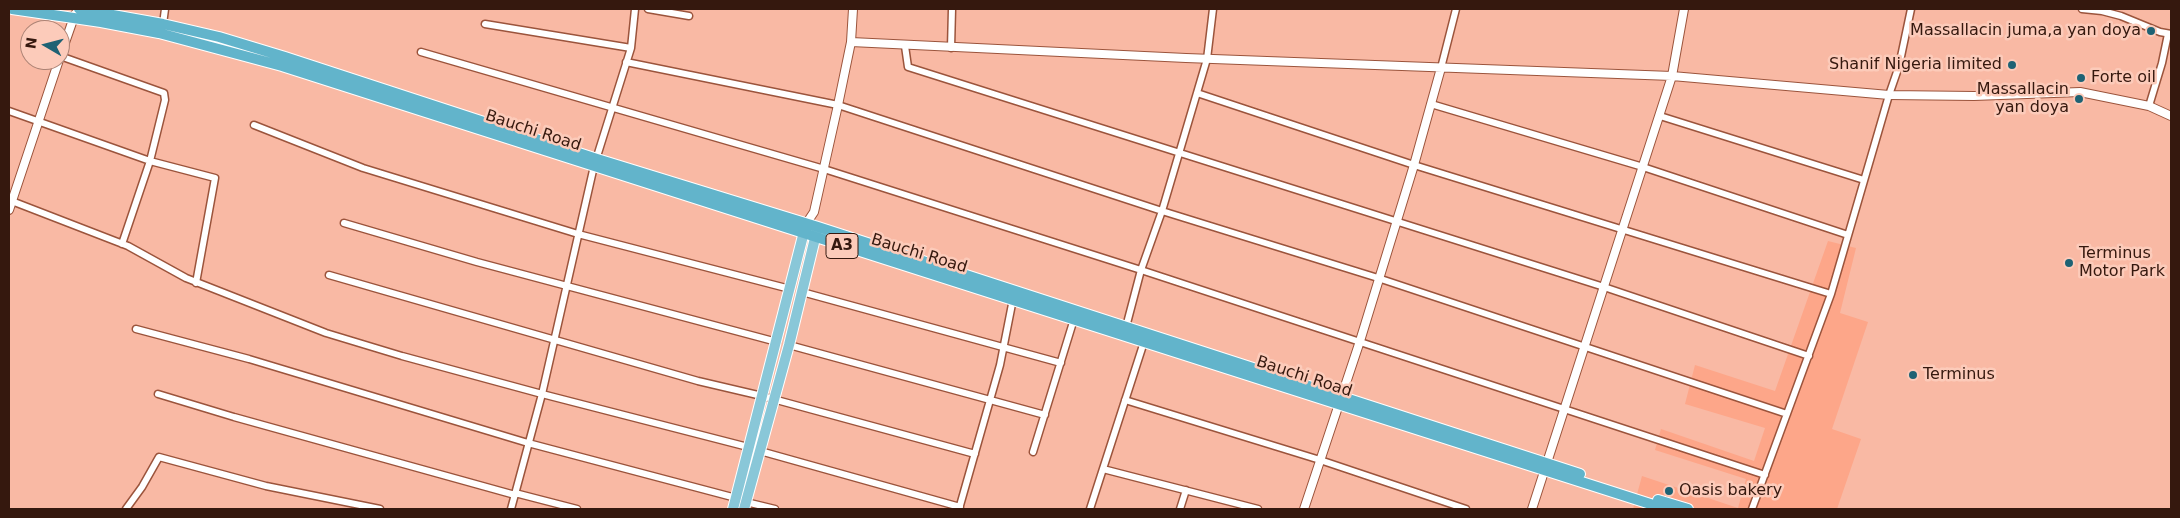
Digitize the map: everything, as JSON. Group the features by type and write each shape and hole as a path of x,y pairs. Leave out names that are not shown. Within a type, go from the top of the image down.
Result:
{"highway":[{"name":"Bauchi Road","path":"12,9 77,12 163,24 219,37 285,57 595,162"},
{"name":"Bauchi Road","path":"77,12 282,66 595,162 805,229 1126,326 1340,401"},
{"name":"Bauchi Road","path":"816,232 1144,342 1340,401 1546,467 1688,509"},
{"name":"Bauchi Road","path":"1546,467 1666,509"}],"main road":[{"path":"742,503 748,447 805,229"},
{"path":"733,509 742,503 760,451 789,345 816,232"}],"street":[{"path":"163,24 165,9"},
{"path":"511,509 542,394 595,162 631,48 636,9"},
{"path":"648,9 689,16"},
{"path":"805,229 814,212 838,105 851,42 853,9"},
{"path":"951,48 952,9"},
{"path":"1126,326 1141,270 1162,211 1208,59 1213,9"},
{"path":"1304,509 1360,341 1414,165 1456,9"},
{"path":"1532,509 1660,116 1672,76 1684,9"},
{"path":"1752,509 1831,294 1899,66 1911,9"},
{"path":"2082,9 2102,11 2121,16 2170,34 2149,106"},
{"path":"70,31 77,12"},
{"path":"485,24 631,48"},
{"path":"851,42 1208,59 1672,76 1889,95 1974,96 2029,92 2080,92 2149,106 2171,116"},
{"path":"905,46 908,67 1604,287 1809,356"},
{"path":"421,52 824,169 1360,341 1765,475"},
{"path":"70,61 164,94 150,161 122,244"},
{"path":"626,62 838,105 1162,211 1378,278 1787,414"},
{"path":"9,210 10,200 56,70"},
{"path":"1198,93 1414,165 1831,294"},
{"path":"1431,104 1643,167 1848,235"},
{"path":"9,111 150,161 216,178 196,283"},
{"path":"1660,116 1864,180"},
{"path":"254,126 362,168 578,234 790,288"},
{"path":"10,200 122,244 196,283 326,333 542,394 748,447"},
{"path":"814,212 816,232"},
{"path":"344,223 477,262 777,342"},
{"path":"329,275 698,381 774,399 975,454"},
{"path":"802,292 1061,363"},
{"path":"760,451 959,508 991,400 1013,299"},
{"path":"1033,452 1074,319"},
{"path":"136,330 249,360 528,443 742,503 775,509"},
{"path":"1090,509 1144,342"},
{"path":"789,345 1045,415"},
{"path":"158,394 234,417 515,494 577,509"},
{"path":"1126,400 1320,460 1466,509"},
{"path":"126,509 142,487 159,457 266,486 380,509"},
{"path":"1103,469 1258,509"},
{"path":"1180,509 1186,490"}],"shaded area":[{"path":"1828,241 1856,248 1840,313 1868,322 1832,429 1861,439 1837,509 1633,509 1642,476 1738,508 1746,479 1655,450 1661,429 1754,461 1765,428 1685,404 1695,365 1775,391"}],"place":[{"name":"Massallacin juma,a yan doya","path":"2151,31"},
{"name":"Shanif Nigeria limited","path":"2012,65"},
{"name":"Forte oil","path":"2081,78"},
{"name":"Massallacin yan doya","path":"2079,99"},
{"name":"Terminus Motor Park","path":"2069,263"},
{"name":"Terminus","path":"1913,375"},
{"name":"Oasis bakery","path":"1669,491"}]}
